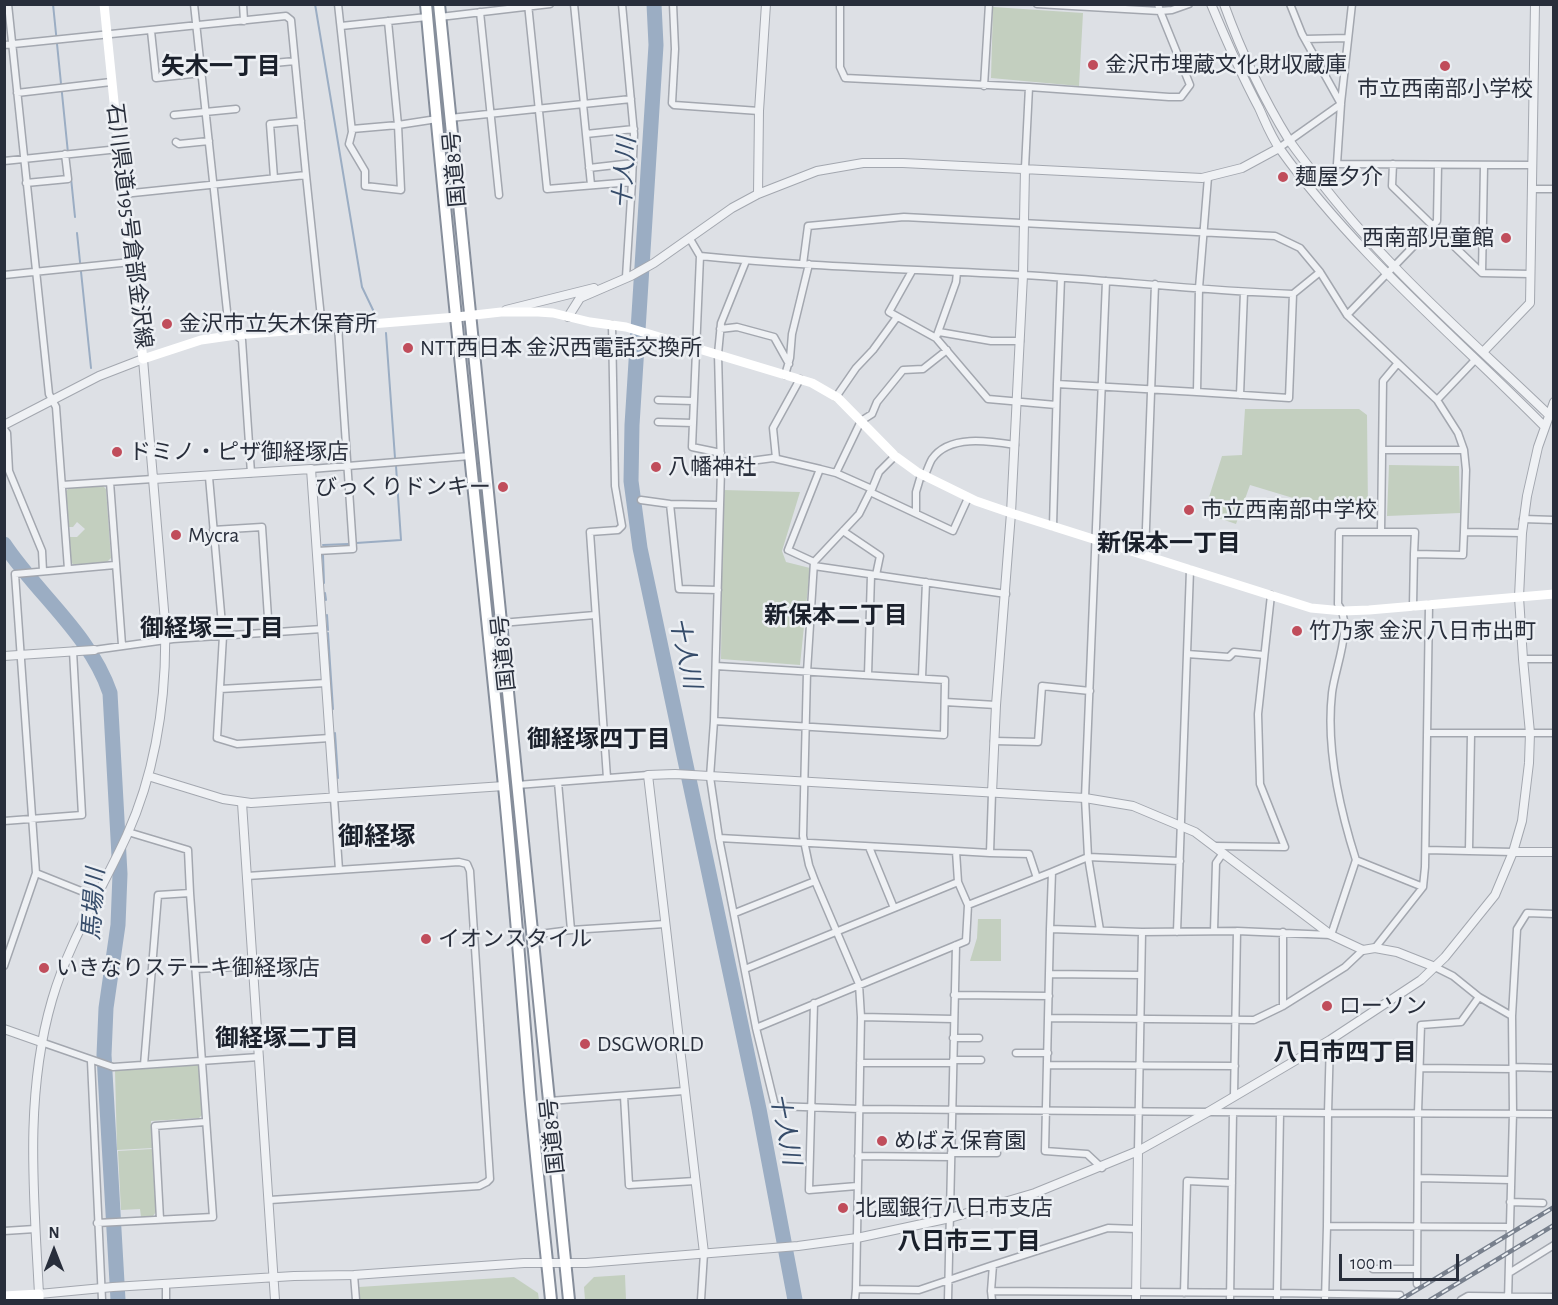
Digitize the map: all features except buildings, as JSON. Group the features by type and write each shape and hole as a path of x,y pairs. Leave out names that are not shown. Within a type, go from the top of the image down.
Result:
{"highway":[{"name":"国道8号","path":"426,4 452,284 504,786 524,999 530,1092 551,1300"},
{"name":"国道8号","path":"438,4 569,1300"}],"main road":[{"name":"石川県道195号倉部金沢線","path":"104,4 118,149 143,359 201,340 236,335 501,312 538,312 626,327 695,349"},
{"path":"695,349 812,383 836,397 895,456 923,476 968,498 1311,608 1343,611 1554,594"},
{"path":"4,1296 39,1297"}],"street":[{"path":"8,4 8,45 17,93 49,394 56,407 68,569"},
{"path":"194,4 229,330 242,340 251,473"},
{"path":"243,4 244,21"},
{"path":"338,4 352,129 349,144 365,171 365,186 401,190 398,124 388,21"},
{"path":"440,17 550,4"},
{"path":"574,4 591,185"},
{"path":"622,4 634,129 628,277"},
{"path":"673,4 675,49 672,103 674,105 759,111"},
{"path":"758,194 759,111 766,4"},
{"path":"840,4 840,67 845,78 1181,97 1190,85 1159,8"},
{"path":"984,86 989,4"},
{"path":"1037,4 1172,10 1189,4"},
{"path":"1211,4 1233,58 1279,148 1347,234 1386,275 1475,360 1554,426"},
{"path":"1224,4 1265,98 1290,141 1359,230 1393,267 1483,352 1546,420"},
{"path":"1290,4 1305,39 1341,104"},
{"path":"1352,4 1337,164 1532,165"},
{"path":"1483,352 1530,303 1535,4"},
{"path":"528,6 547,189 632,182"},
{"path":"480,12 499,195"},
{"path":"8,45 286,16 291,20 322,327"},
{"path":"341,26 427,17"},
{"path":"151,31 156,78 201,73"},
{"path":"1305,39 1348,38"},
{"path":"263,64 295,61"},
{"path":"17,93 111,82"},
{"path":"990,853 996,705 1006,594 1015,445 1029,87"},
{"path":"450,118 631,99"},
{"path":"568,317 580,298 654,263 732,208 758,194 817,171 863,163 1208,177 1242,168 1279,148 1341,104"},
{"path":"174,115 236,109"},
{"path":"352,129 437,119"},
{"path":"274,178 270,124 301,122"},
{"path":"586,134 634,129"},
{"path":"176,142 179,144 209,141"},
{"path":"4,160 118,149"},
{"path":"26,183 68,179 67,154"},
{"path":"590,168 633,163"},
{"path":"1393,164 1392,186 1482,273 1530,274"},
{"path":"1347,315 1437,221 1438,165"},
{"path":"1482,273 1484,166"},
{"path":"123,194 306,175"},
{"path":"1197,392 1200,288 1208,177"},
{"path":"1532,189 1554,189"},
{"path":"786,375 806,264 808,225 904,217 1275,236 1300,248 1320,272 1347,315 1437,400 1458,433 1464,450 1466,470 1463,555 1414,554"},
{"path":"690,239 700,256 692,447 721,453"},
{"path":"700,256 746,261 1023,275 1293,294 1320,272"},
{"path":"746,261 720,329 718,354 721,465 716,666 710,777 719,838 756,1028 775,1106 1233,1113 1554,1113"},
{"path":"4,275 131,262"},
{"path":"912,271 889,312 937,335 991,341 1020,340"},
{"path":"937,335 956,282 957,272"},
{"path":"1053,526 1061,278"},
{"path":"1100,930 1088,857 1085,798 1106,281"},
{"path":"1145,555 1155,284"},
{"path":"501,312 581,290 601,287"},
{"path":"1240,395 1244,292"},
{"path":"1057,384 1289,398 1293,294"},
{"path":"836,397 897,317"},
{"path":"606,778 590,532 618,530 622,526 615,486 612,325"},
{"path":"317,551 353,549 338,326"},
{"path":"720,329 737,327 774,337 789,364"},
{"path":"937,335 988,399 1056,405"},
{"path":"836,473 861,421 872,414 877,402 903,370 923,369 947,350"},
{"path":"43,571 42,551 9,471 7,433 4,427 99,376 143,359 165,640 161,708 148,777 128,832 70,948 57,982 41,1042 35,1085 33,1128 39,1297 113,1287 566,1263 798,1246 856,1238 950,1218 1035,1193 1138,1152 1330,1040 1395,998 1435,967 1458,942 1495,895 1513,852 1522,821 1530,734 1519,597 1523,519 1546,420 1554,402"},
{"path":"1437,400 1475,360"},
{"path":"1381,532 1383,381 1398,363"},
{"path":"776,459 773,428 800,379"},
{"path":"657,400 693,401"},
{"path":"657,422 693,423"},
{"path":"916,513 916,492 923,476 932,458 945,447 959,442 974,441 1015,445"},
{"path":"1383,450 1464,450"},
{"path":"62,485 209,477 470,456"},
{"path":"855,1300 860,1109 859,984 815,881 804,844 803,782 807,672 814,564 859,514 879,472 895,456"},
{"path":"721,465 776,459 836,473 953,531 968,498"},
{"path":"311,469 339,870"},
{"path":"820,469 788,550 814,564 1006,594"},
{"path":"209,477 223,636 218,738 237,744 330,738"},
{"path":"110,482 122,645"},
{"path":"641,500 670,504 720,505"},
{"path":"670,504 679,589 718,590"},
{"path":"1523,519 1554,520"},
{"path":"213,531 262,527 269,633"},
{"path":"843,531 880,556 873,575 868,675"},
{"path":"1331,935 1356,860 1333,762 1329,726 1332,691 1345,630 1343,611 1338,604 1340,532 1415,532 1413,606"},
{"path":"1464,532 1522,533"},
{"path":"4,966 36,873 15,574 115,565"},
{"path":"1177,932 1179,825 1190,570"},
{"path":"922,677 926,582"},
{"path":"1215,846 1285,847 1260,784 1258,714 1270,595"},
{"path":"1375,948 1423,887 1428,733 1428,605"},
{"path":"501,623 595,615"},
{"path":"4,656 94,650 165,640 322,629"},
{"path":"4,821 82,815 77,651"},
{"path":"1187,654 1229,657 1234,652 1264,655"},
{"path":"1523,659 1554,659"},
{"path":"714,722 944,735 945,680 716,666"},
{"path":"219,689 326,683"},
{"path":"994,741 1038,742 1042,686 1090,691"},
{"path":"945,702 996,705"},
{"path":"1428,733 1554,733"},
{"path":"1469,850 1472,734"},
{"path":"517,785 675,774 1085,798 1133,806 1195,832 1331,935 1363,950"},
{"path":"648,775 704,1253 701,1300"},
{"path":"148,777 242,803 504,786"},
{"path":"558,782 571,930"},
{"path":"242,803 275,1300"},
{"path":"101,1223 213,1217 188,850 128,832"},
{"path":"719,838 1029,854 1037,878"},
{"path":"869,847 894,908"},
{"path":"1425,850 1554,852"},
{"path":"756,1028 966,941 968,905 958,882 956,851"},
{"path":"1214,931 1216,863 1223,853"},
{"path":"968,905 1088,857 1180,861"},
{"path":"1356,860 1423,887"},
{"path":"248,876 459,862 469,867 490,1179 479,1186 270,1200"},
{"path":"1052,872 1045,1151 1087,1154 1102,1168"},
{"path":"36,873 96,897"},
{"path":"735,912 815,881"},
{"path":"745,969 958,882"},
{"path":"144,1065 158,895 190,893"},
{"path":"1508,1298 1513,1113 1512,1016 1516,929 1527,913 1554,914"},
{"path":"532,935 665,924"},
{"path":"1050,929 1142,932 1237,931 1331,935"},
{"path":"1234,1096 1237,931"},
{"path":"1136,1297 1142,932"},
{"path":"1283,932 1283,1006"},
{"path":"948,1300 956,945"},
{"path":"1048,1018 1254,1020 1283,1006 1345,967 1363,950 1375,948 1397,952 1435,967 1512,1016"},
{"path":"195,969 254,966"},
{"path":"1049,974 1141,975"},
{"path":"954,995 1049,996"},
{"path":"1417,1284 1421,1025 1461,1022 1479,997"},
{"path":"814,1003 809,1190 857,1186"},
{"path":"861,1017 953,1019"},
{"path":"4,1029 109,1066 259,1058"},
{"path":"953,1038 978,1038"},
{"path":"1325,1297 1330,1040"},
{"path":"1016,1053 1048,1053"},
{"path":"860,1063 981,1060"},
{"path":"91,1061 101,1223 102,1300"},
{"path":"1048,1065 1235,1066"},
{"path":"1419,1068 1554,1068"},
{"path":"549,1101 684,1091"},
{"path":"624,1096 629,1185 695,1181"},
{"path":"1230,1300 1233,1113"},
{"path":"1277,1297 1280,1113"},
{"path":"160,1220 155,1126 205,1122"},
{"path":"858,1156 997,1153"},
{"path":"1418,1178 1510,1180"},
{"path":"1184,1293 1187,1181 1232,1183"},
{"path":"1510,1203 1543,1203"},
{"path":"1327,1226 1510,1227"},
{"path":"856,1289 919,1290 1108,1228 1137,1228"},
{"path":"4,1231 35,1229"},
{"path":"1509,1273 1554,1245"},
{"path":"992,1300 993,1265"},
{"path":"1372,1269 1417,1269"},
{"path":"354,1275 356,1300"},
{"path":"166,1284 166,1300"},
{"path":"991,1291 1087,1292 1136,1297 1230,1292 1277,1297 1400,1295"},
{"path":"1044,1292 1044,1300"},
{"path":"1087,1292 1087,1300"},
{"path":"1461,1300 1468,1296 1554,1297"}],"green space":[{"path":"993,7 1083,13 1079,86 991,78"},
{"path":"1245,409 1359,409 1367,415 1368,512 1289,512 1293,498 1250,485 1236,524 1204,513 1222,456 1242,455"},
{"path":"1389,465 1459,466 1460,513 1387,516"},
{"path":"102,485 106,489 111,558 107,562 74,565 71,562 69,537 77,537 85,529 77,522 73,527 69,527 66,491 69,488"},
{"path":"723,490 800,492 782,551 786,562 810,568 800,665 721,659"},
{"path":"978,919 1001,919 1001,961 970,961 977,938"},
{"path":"199,1064 202,1115 199,1118 151,1121 152,1148 117,1150 115,1070"},
{"path":"152,1149 156,1212 153,1216 141,1217 140,1209 121,1210 118,1151"},
{"path":"625,1275 626,1300 585,1300 584,1287 594,1277"},
{"path":"514,1277 538,1293 539,1300 360,1300 359,1287"}],"waterway":[{"path":"53,4 69,163"},
{"path":"315,4 362,287 374,312"},
{"name":"十人川","path":"654,4 656,45 632,425 631,481 640,548 759,1109 795,1300"},
{"path":"71,178 75,217"},
{"path":"77,233 91,368"},
{"path":"386,333 395,458"},
{"path":"356,543 401,540 396,466"},
{"name":"馬場川","path":"4,544 90,652 110,693 120,874 118,925 106,1008 104,1055 118,1300"},
{"path":"323,545 348,544"},
{"path":"323,555 324,583"},
{"path":"325,593 326,600"},
{"path":"327,615 328,630"},
{"path":"328,633 333,709"},
{"path":"335,733 338,778"}],"railway":[{"path":"1400,1300 1554,1207"},
{"path":"1430,1300 1554,1225"}],"place":[{"name":"金沢市埋蔵文化財収蔵庫","path":"1093,65"},
{"name":"市立西南部小学校","path":"1445,66"},
{"name":"麺屋夕介","path":"1283,177"},
{"name":"西南部児童館","path":"1506,238"},
{"name":"金沢市立矢木保育所","path":"167,324"},
{"name":"NTT西日本 金沢西電話交換所","path":"408,348"},
{"name":"ドミノ・ピザ御経塚店","path":"117,452"},
{"name":"八幡神社","path":"656,467"},
{"name":"びっくりドンキー","path":"503,487"},
{"name":"市立西南部中学校","path":"1189,510"},
{"name":"Mycra","path":"176,535"},
{"name":"竹乃家 金沢 八日市出町","path":"1297,631"},
{"name":"イオンスタイル","path":"426,939"},
{"name":"いきなりステーキ御経塚店","path":"44,968"},
{"name":"ローソン","path":"1327,1006"},
{"name":"DSGWORLD","path":"585,1044"},
{"name":"めばえ保育園","path":"882,1141"},
{"name":"北國銀行八日市支店","path":"843,1208"}],"district":[{"name":"矢木一丁目","path":"221,67"},
{"name":"新保本一丁目","path":"1169,544"},
{"name":"新保本二丁目","path":"836,616"},
{"name":"御経塚三丁目","path":"212,629"},
{"name":"御経塚四丁目","path":"599,740"},
{"name":"御経塚","path":"377,837"},
{"name":"御経塚二丁目","path":"287,1039"},
{"name":"八日市四丁目","path":"1345,1053"},
{"name":"八日市三丁目","path":"969,1242"}]}
